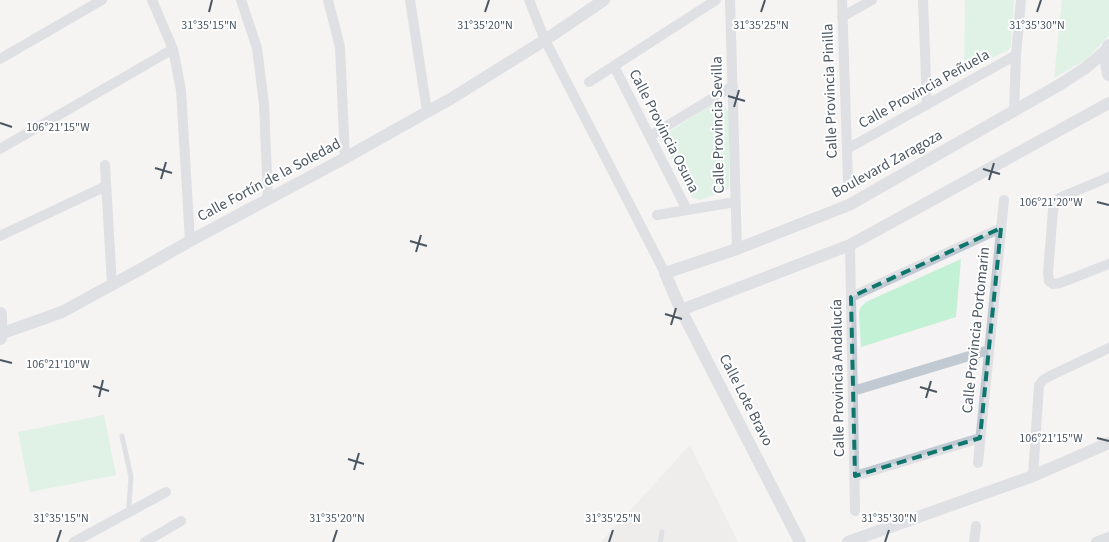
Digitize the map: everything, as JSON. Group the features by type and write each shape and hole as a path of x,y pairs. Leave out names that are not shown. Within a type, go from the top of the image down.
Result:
{"main road":[{"path":"1108,48 1106,63 1109,74"},
{"path":"0,314 0,338"}],"street":[{"path":"0,59 102,0"},
{"path":"152,0 173,49 181,90 190,241"},
{"path":"241,0 256,48 264,104 268,200"},
{"path":"328,0 340,47 345,158"},
{"path":"410,0 426,112"},
{"path":"529,0 545,40 665,273"},
{"name":"Calle Fortín de la Soledad","path":"0,333 62,312 345,158 452,98 545,40 604,0"},
{"path":"589,82 716,0"},
{"name":"Calle Provincia Sevilla","path":"730,0 737,249"},
{"name":"Calle Provincia Pinilla","path":"842,0 848,181"},
{"path":"842,17 872,0"},
{"path":"923,0 927,105"},
{"path":"1014,112 1016,55 1022,0"},
{"name":"Boulevard Zaragoza","path":"665,273 737,249 849,205 1061,84 1084,69 1108,48"},
{"path":"0,148 173,49"},
{"name":"Calle Provincia Peñuela","path":"846,149 1016,55"},
{"name":"Calle Provincia Osuna","path":"614,66 687,210"},
{"path":"650,136 733,86"},
{"path":"681,310 850,245 1109,103"},
{"path":"105,166 112,285"},
{"path":"1109,176 1059,198 1055,203 1048,281 1053,284 1060,283 1109,264"},
{"path":"0,236 106,186"},
{"name":"Calle Provincia Portomarin","path":"978,463 1004,200"},
{"path":"657,215 735,202"},
{"path":"851,297 1001,228"},
{"name":"Calle Provincia Andalucía","path":"850,245 856,511"},
{"name":"Calle Lote Bravo","path":"665,273 681,310 800,542"},
{"path":"1033,476 1038,391 1040,385 1043,380 1109,348"},
{"path":"853,391 989,350"},
{"path":"855,476 980,438"},
{"path":"848,542 1033,476 1109,443"},
{"path":"74,542 166,492"},
{"path":"145,542 181,521"},
{"path":"974,542 976,526"},
{"path":"1096,542 1109,537"}],"lane":[{"path":"122,436 131,477 130,512"},
{"path":"660,542 662,532"}],"highlighted area":[{"path":"1001,228 980,438 855,476 851,297"}],"shaded area":[{"path":"690,445 738,542 601,542"}],"green space":[{"path":"965,0 1014,0 1011,46 1008,50 964,72"},
{"path":"1062,0 1109,0 1109,35 1087,59 1054,78"},
{"path":"720,103 729,113 729,185 727,190 700,200 693,198 688,193 665,146 664,137 667,133 711,105"},
{"path":"961,259 956,317 861,347 859,314 860,308 866,302"},
{"path":"104,415 116,475 30,492 18,432"}]}
